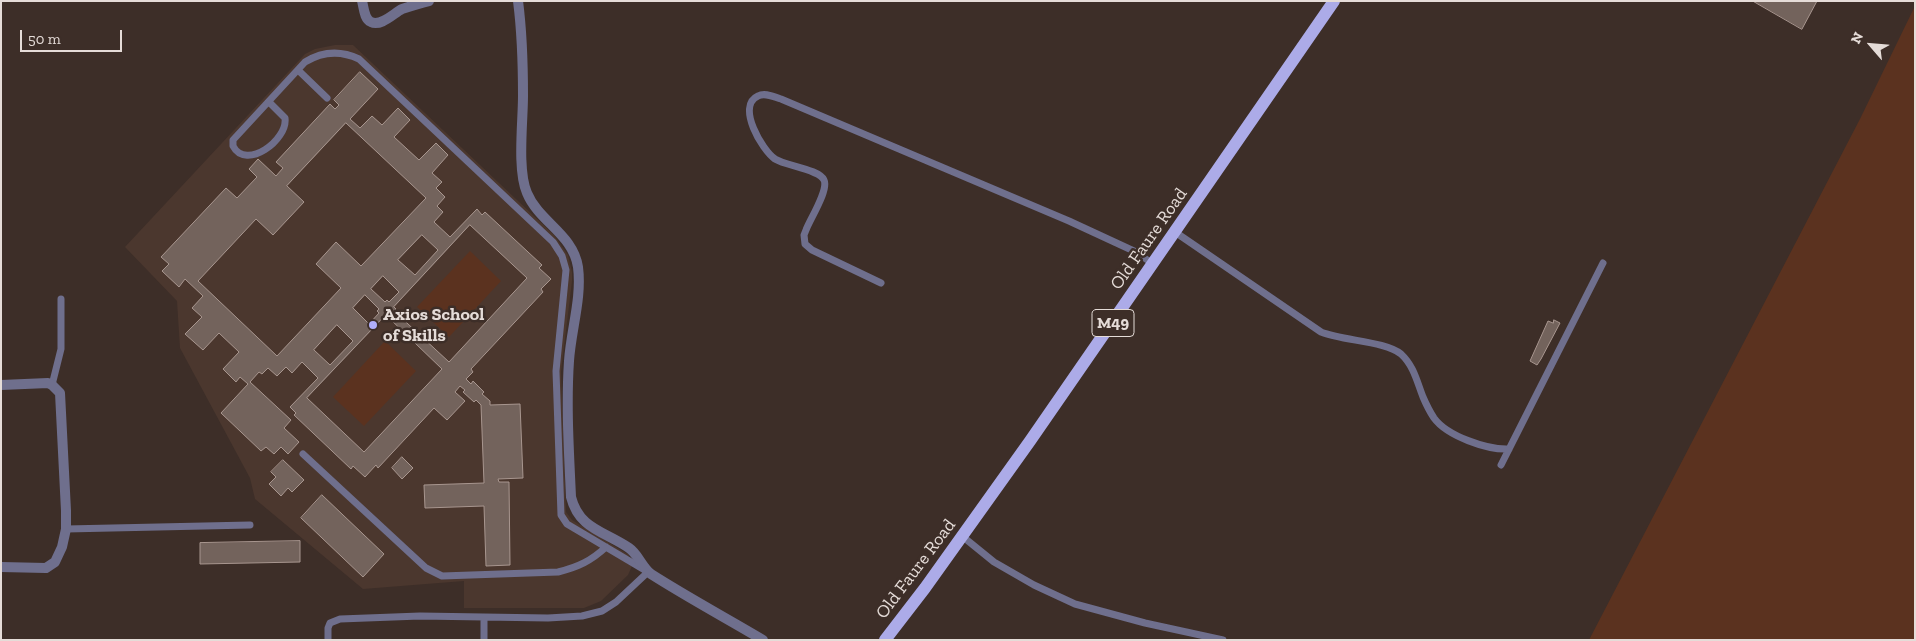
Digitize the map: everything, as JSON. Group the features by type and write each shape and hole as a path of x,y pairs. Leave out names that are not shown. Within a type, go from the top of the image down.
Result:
{"main road":[{"name":"Old Faure Road","path":"885,640 926,588 1334,1"}],"street":[{"path":"362,1 368,20 377,23 401,10 429,1"},
{"path":"518,1 523,94 522,170 526,193 534,205 571,246 578,268 578,286 569,359 568,387 571,497 574,509 579,517 590,526 631,549 648,572 763,640"},
{"path":"1,385 48,383 60,393 66,529 58,556 51,566 38,569 1,567"}],"lane":[{"path":"268,102 285,118 286,125 282,133 264,152 246,155 238,151 232,146 233,140 268,102 298,70 312,58 328,52 344,53 359,59 558,249 565,263 566,277 556,371 560,511 563,520 567,524 648,572 616,602 602,611 582,616 548,618 420,616 340,619 330,623 328,640"},
{"path":"298,70 327,98"},
{"path":"881,283 812,250 805,244 804,234 824,192 825,182 823,177 813,172 783,164 766,151 753,130 751,119 750,109 753,101 758,96 767,94 780,99 1060,218 1136,252 1153,264"},
{"path":"1175,232 1321,332 1333,337 1391,348 1400,353 1415,373 1434,419 1446,429 1487,448 1509,449"},
{"path":"1501,465 1603,263"},
{"path":"52,385 61,349 61,299"},
{"path":"302,454 426,568 442,576 558,572 588,562 606,547"},
{"path":"66,529 250,525"},
{"path":"962,536 994,562 1034,585 1075,604 1145,624 1223,640"},
{"path":"484,617 484,640"}],"shaded area":[{"path":"1915,6 1915,640 1589,640 1860,119"},
{"name":"Axios School of Skills","path":"335,45 353,45 554,235 568,255 572,281 561,372 566,512 572,520 629,555 625,562 632,566 628,575 601,601 584,608 464,608 464,581 363,589 255,499 250,478 180,348 177,301 125,247 305,54 315,49"},
{"path":"470,251 501,281 449,337 417,307"},
{"path":"385,341 416,371 364,426 333,397"}],"building":[{"path":"1753,1 1817,1 1802,29"},
{"path":"360,72 378,89 350,119 360,128 372,116 382,125 398,108 410,120 394,137 419,160 436,143 448,155 432,173 442,182 436,188 445,197 437,206 443,212 434,222 450,237 477,209 482,215 485,212 542,265 539,268 551,279 541,289 543,292 471,369 473,372 466,379 471,384 473,381 484,392 482,394 490,401 490,405 520,404 523,478 498,479 499,482 509,482 510,565 486,566 484,506 425,508 424,485 484,483 481,405 476,400 474,402 463,392 465,390 460,386 455,392 465,401 447,420 434,408 378,468 376,465 365,477 353,466 351,469 294,415 296,413 290,407 318,378 302,362 292,373 286,367 277,376 268,368 262,374 259,372 250,382 291,420 284,428 299,442 288,454 281,447 274,454 266,447 261,451 221,413 248,384 240,377 236,382 223,369 239,352 219,333 203,350 185,334 202,317 192,308 203,296 185,279 179,287 162,271 169,264 161,257 226,188 237,198 257,177 249,169 258,159 276,176 283,168 276,162 330,104 335,109 339,105 334,100","holes":["346,123 426,198 361,266 336,242 316,264 341,288 277,356 198,281 256,219 273,235 304,202 287,186","470,225 527,278 449,362 394,311 396,309 394,307","422,235 438,250 415,275 398,260","383,276 399,292 389,302 387,300 385,302 371,289","365,295 379,309 377,311 379,313 369,324 353,308","384,317 386,319 388,317 442,369 364,452 307,398","337,325 353,341 330,365 314,350"]},
{"path":"1554,320 1560,323 1537,365 1530,361 1548,321 1553,323"},
{"path":"402,457 413,468 402,479 392,468"},
{"path":"283,460 304,480 292,492 288,488 281,496 269,484 276,477 271,472"},
{"path":"322,495 384,554 363,577 301,518"},
{"path":"300,541 300,562 200,564 200,543"}],"place":[{"name":"Axios School of Skills","path":"373,325"}]}
